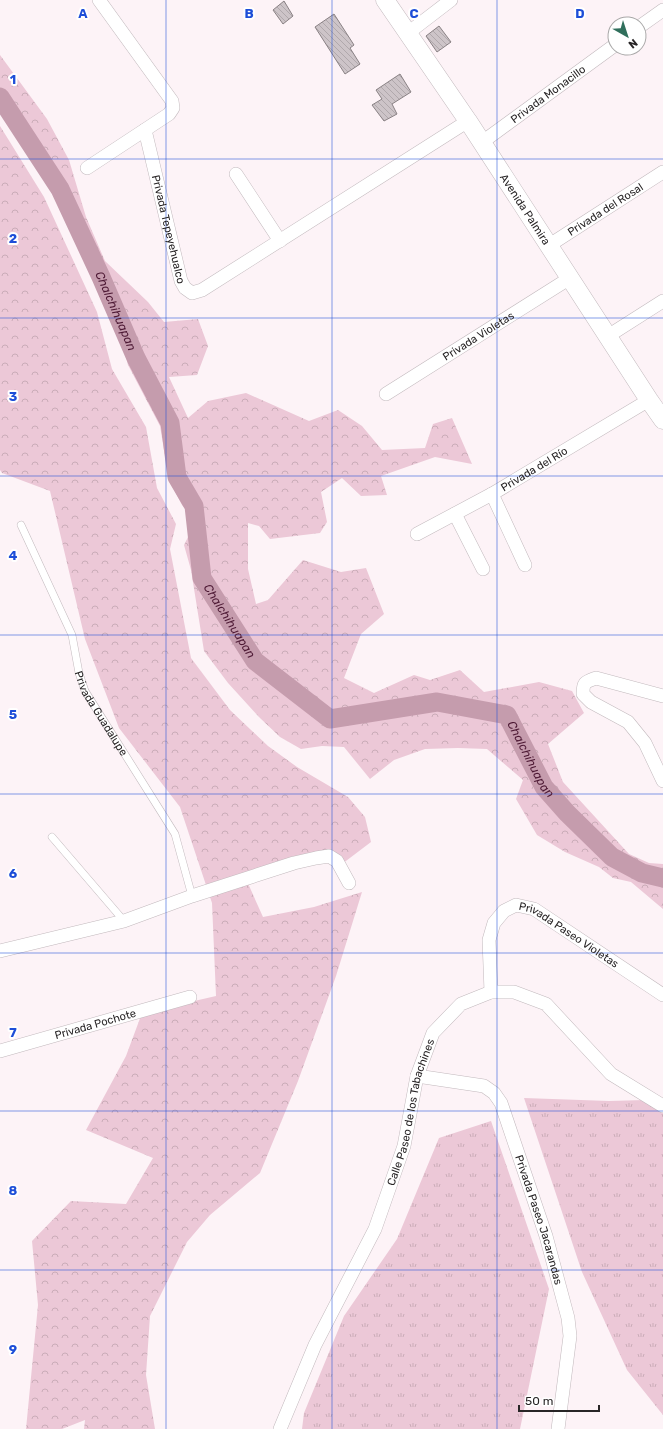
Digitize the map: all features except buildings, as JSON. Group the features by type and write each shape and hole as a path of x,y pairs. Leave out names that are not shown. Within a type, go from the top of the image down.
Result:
{"main road":[{"name":"Avenida Palmira","path":"385,0 468,121 548,246 663,420"}],"street":[{"path":"87,168 170,114 173,108 172,101 99,0"},
{"path":"408,33 451,0"},
{"path":"647,21 663,10"},
{"name":"Privada Monacillo","path":"481,142 607,51"},
{"name":"Privada Tepeyehualco","path":"145,130 181,282 185,288 192,293 202,290 280,242 468,121"},
{"name":"Privada del Rosal","path":"548,246 663,172"},
{"path":"236,174 280,242"},
{"name":"Privada Violetas","path":"386,394 570,278"},
{"path":"608,336 663,301"},
{"name":"Privada del Río","path":"417,534 492,494 649,400"},
{"path":"492,494 524,565"},
{"path":"455,514 483,569"},
{"path":"663,696 596,678 586,681 583,686 583,694 591,702 628,722 645,744 663,781"},
{"path":"0,951 124,921 192,896 294,863 329,856 337,861 349,883"},
{"name":"Privada Paseo Violetas","path":"491,992 489,940 494,923 504,911 516,905 534,909 663,995"},
{"name":"Calle Paseo de los Tabachines","path":"280,1429 315,1345 376,1229 404,1146 417,1076 433,1033 461,1004 491,992 514,992 546,1004 611,1074 663,1106"},
{"name":"Privada Pochote","path":"0,1051 190,997"},
{"name":"Privada Paseo Jacarandas","path":"417,1076 484,1086 494,1093 501,1103 546,1236 568,1318 570,1336 558,1429"}],"lane":[{"name":"Privada Guadalupe","path":"21,525 72,635 79,673 85,691 175,834 192,896"},
{"path":"52,837 124,921"}],"green space":[{"path":"0,55 47,119 69,160 86,217 105,261 148,302 164,322 198,319 208,346 197,375 169,377 188,418 208,401 246,393 309,421 338,410 362,426 382,450 425,448 433,424 452,418 472,464 435,457 381,476 387,495 361,496 342,478 321,492 327,522 320,533 270,539 259,526 248,523 248,569 256,604 268,600 303,560 341,572 366,568 384,614 361,634 344,678 374,693 414,675 430,680 460,670 484,692 539,682 572,691 584,713 548,744 563,782 629,854 649,863 663,864 663,909 631,882 613,878 599,867 565,852 537,835 516,799 523,780 487,749 425,749 394,760 370,779 344,747 322,746 301,749 280,737 260,718 228,683 204,651 191,570 184,545 191,531 192,517 182,505 169,480 160,426 128,365 118,322 109,305 102,277 84,250 75,221 41,151 13,104 0,89"},
{"path":"0,126 44,197 97,312 112,369 146,427 157,488 176,524 170,549 191,658 230,710 268,746 297,767 348,797 365,817 371,842 338,867 321,854 246,879 263,917 314,907 362,892 336,976 298,1081 260,1173 210,1215 187,1242 150,1316 146,1375 155,1429 84,1429 85,1420 62,1429 26,1429 38,1305 32,1241 71,1201 126,1204 153,1158 86,1130 126,1056 142,1013 216,996 212,903 180,807 119,728 85,639 50,491 2,473 0,470"},
{"path":"524,1098 609,1101 645,1100 663,1110 663,1415 627,1370 582,1272"},
{"path":"491,1121 549,1289 520,1429 302,1429 304,1413 344,1316 397,1239 439,1138"}],"waterway":[{"name":"Chalchihuapan","path":"0,97 60,189 101,277 136,358 170,423 177,477 194,506 202,578 255,661 330,719 437,702 507,715 544,787 567,813 612,857 642,873 663,878"}]}
